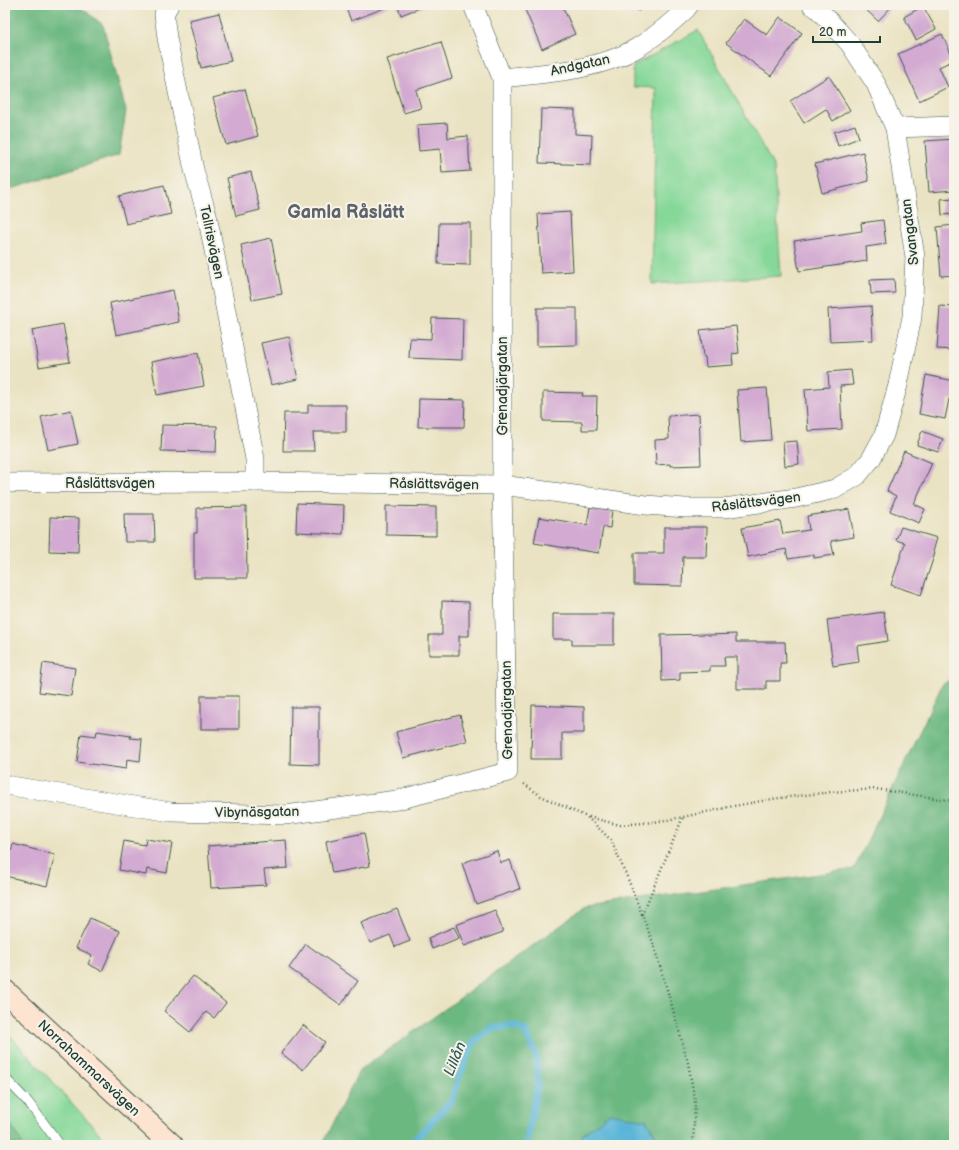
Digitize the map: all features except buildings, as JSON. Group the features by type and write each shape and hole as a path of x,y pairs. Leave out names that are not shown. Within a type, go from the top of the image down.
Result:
{"street":[{"name":"Tallrisvägen","path":"169,5 164,14 167,38 194,170 207,214 255,459 255,482"},
{"name":"Grenadjärgatan","path":"473,5 502,78 502,485 508,772"},
{"name":"Andgatan","path":"502,78 558,72 604,63 634,50 658,34 689,5"},
{"name":"Svangatan","path":"812,5 850,44 876,84 895,128 915,256 912,317 898,385 884,435 871,459 857,476"},
{"path":"895,128 954,126"},
{"name":"Råslättsvägen","path":"5,483 255,482 502,485 646,505 685,508 724,508 796,498 828,491 835,489 857,476"},
{"name":"Vibynäsgatan","path":"5,785 171,812 285,815 397,800 508,772"},
{"name":"Norrahammarsvägen","path":"5,990 163,1142"}],"lane":[{"path":"5,1078 28,1102 60,1145"}],"path":[{"path":"508,772 541,796 588,817 620,824 654,822 729,806 831,792 876,790 954,801"},
{"path":"588,817 611,840 652,940 688,1063 695,1101 693,1145"},
{"path":"642,916 683,817"}],"green space":[{"path":"5,5 78,5 103,25 126,111 119,155 5,191"},
{"path":"698,30 774,167 781,276 652,284 656,88 633,87 633,66"},
{"path":"954,677 954,1145 662,1145 646,1120 582,1135 581,1145 322,1145 359,1071 585,908 854,869 942,685"},
{"path":"5,1030 6,1031 110,1145 5,1145"},
{"path":"5,1115 21,1141 22,1145 5,1145"}],"water":[{"path":"610,1113 646,1120 662,1145 581,1145 582,1135"}],"waterway":[{"name":"Lillån","path":"410,1145 453,1099 459,1077 473,1043 491,1028 513,1026 525,1031 536,1055 538,1083 526,1145"}],"district":[{"name":"Gamla Råslätt","path":"346,212"}]}
